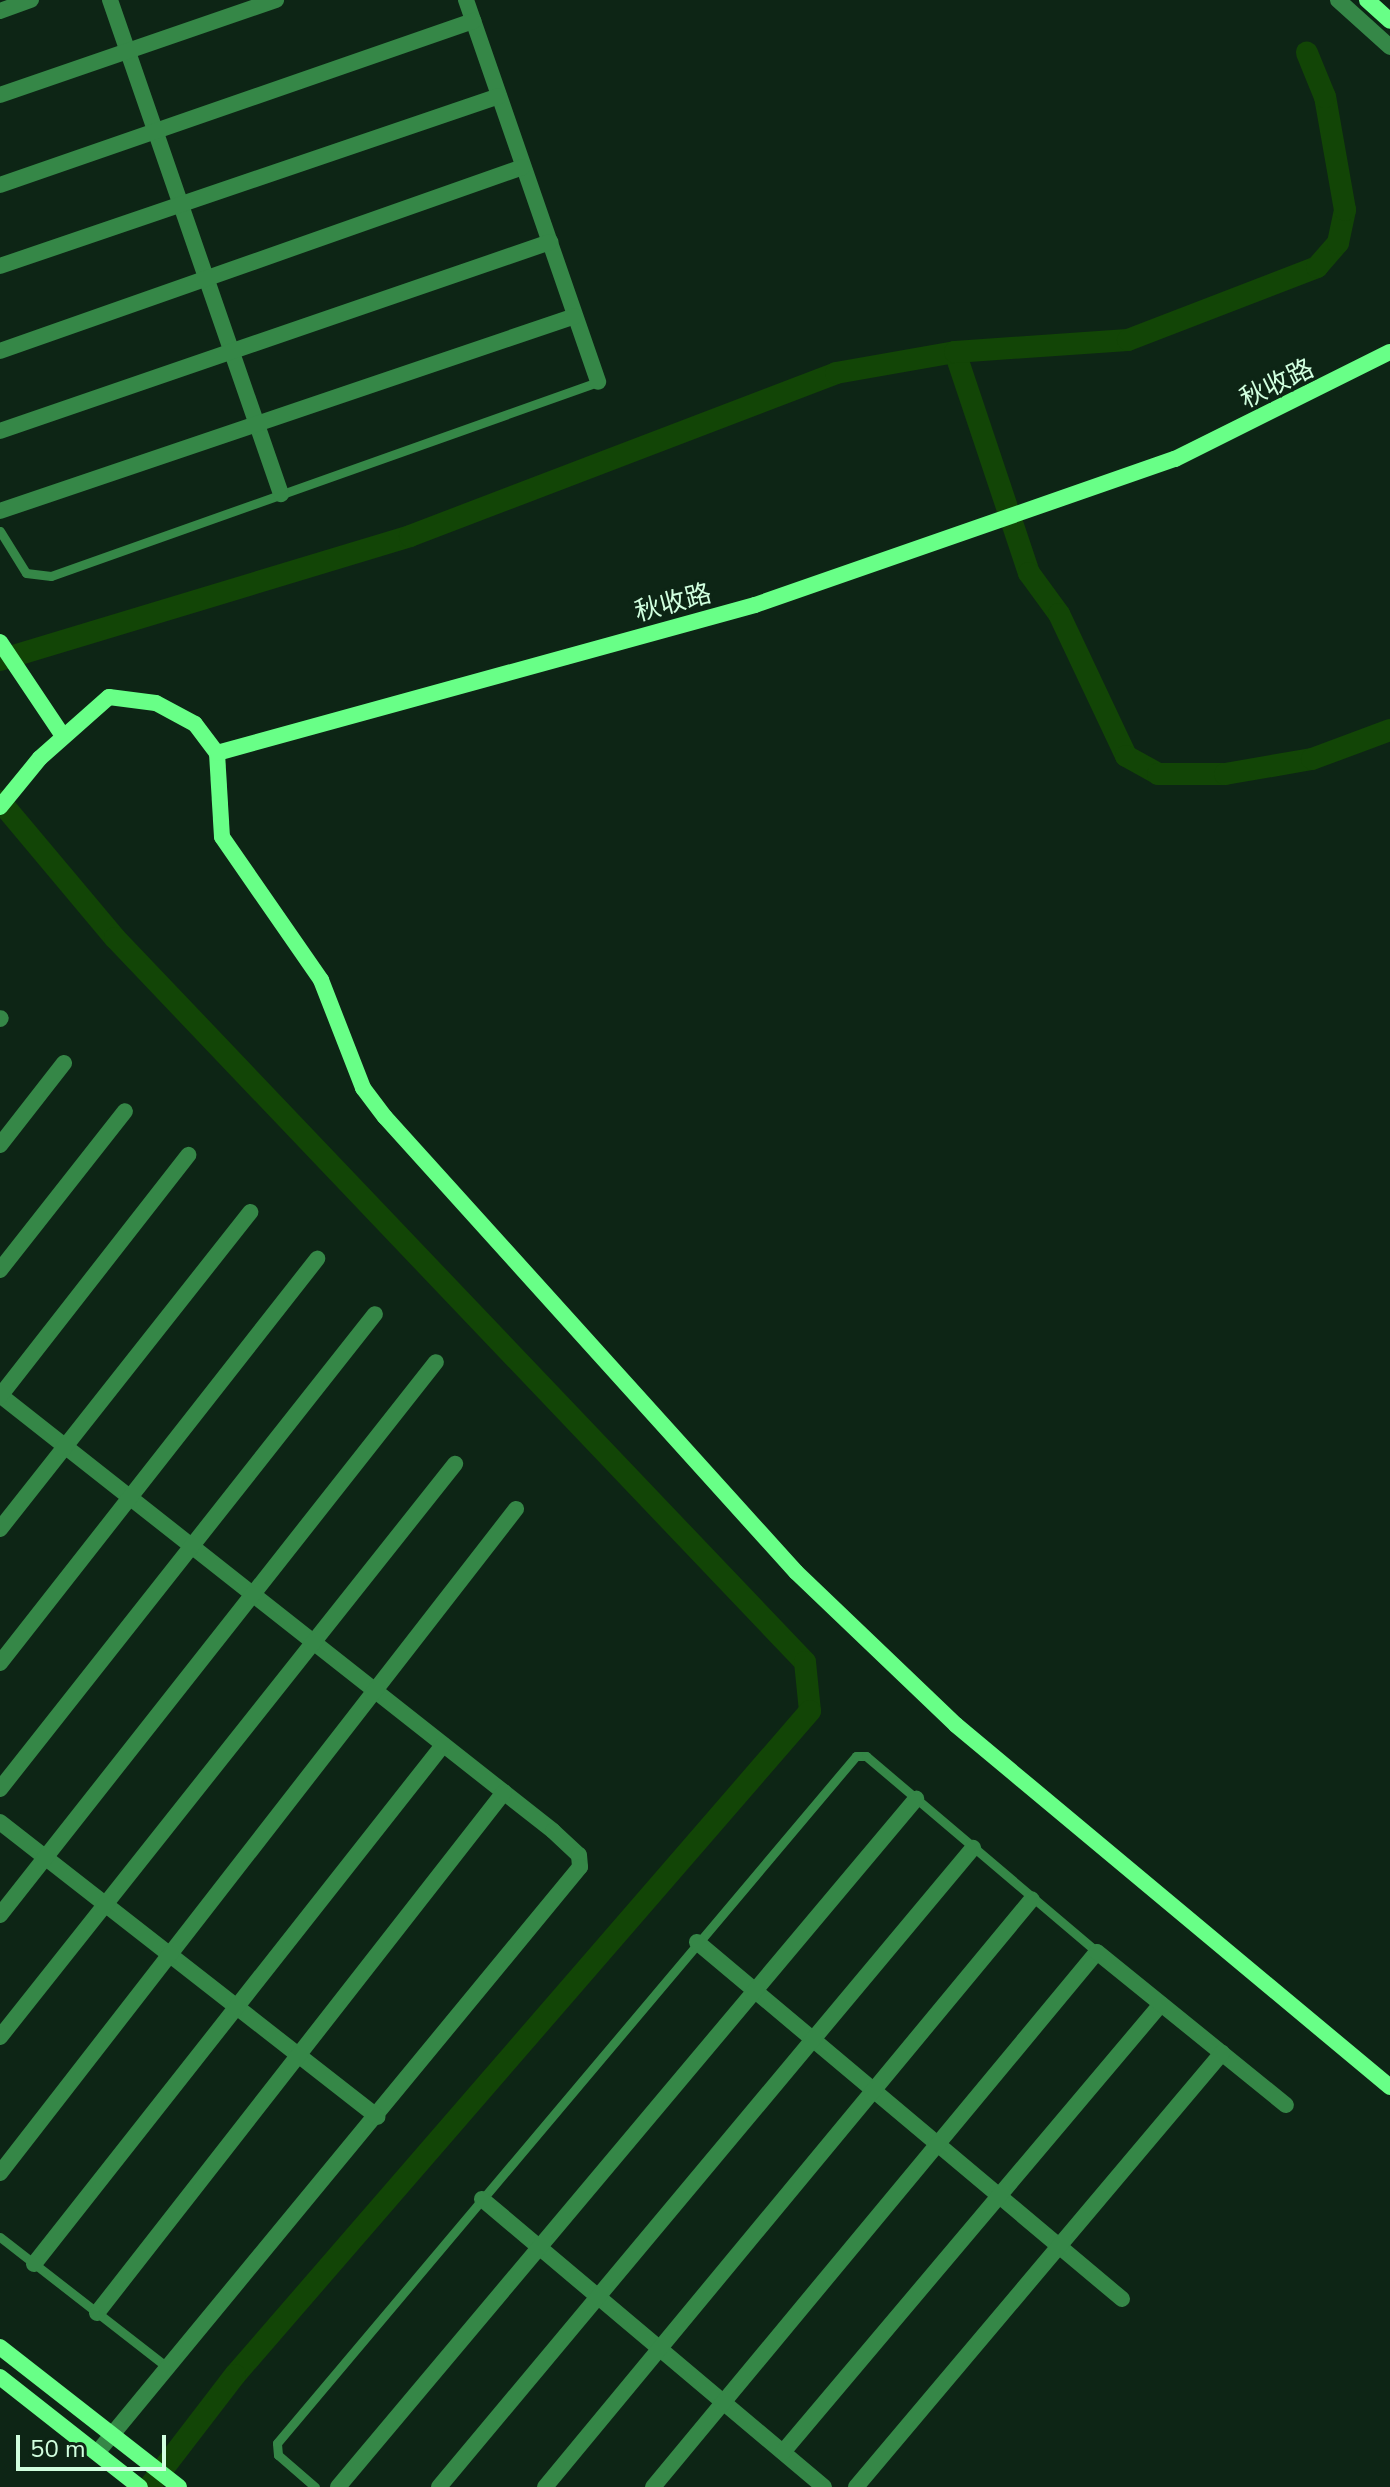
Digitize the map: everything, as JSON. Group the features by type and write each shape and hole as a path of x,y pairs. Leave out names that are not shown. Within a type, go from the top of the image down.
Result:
{"street":[{"path":"0,11 31,0"},
{"path":"110,0 281,494"},
{"path":"0,95 276,0"},
{"path":"466,0 598,382"},
{"path":"1338,0 1390,47"},
{"path":"1367,0 1390,21"},
{"path":"0,185 473,21"},
{"path":"0,266 499,96"},
{"path":"0,351 523,167"},
{"path":"0,431 550,242"},
{"path":"0,511 575,316"},
{"name":"秋收路","path":"217,753 755,605 1175,459 1390,352"},
{"path":"0,642 63,736"},
{"path":"0,807 63,736 109,697 156,703 195,724 217,753 222,837 321,980 363,1088 385,1117 796,1572 956,1725 1390,2087"},
{"path":"0,1145 64,1063"},
{"path":"0,1270 125,1111"},
{"path":"97,2453 580,1867 567,1844 504,1792 0,1395 188,1155"},
{"path":"0,1529 250,1212"},
{"path":"0,1663 317,1259"},
{"path":"0,1789 375,1314"},
{"path":"0,1915 436,1362"},
{"path":"0,2037 455,1464"},
{"path":"0,2173 516,1509"},
{"path":"34,2264 443,1745"},
{"path":"97,2313 504,1792"},
{"path":"338,2487 916,1799"},
{"path":"0,1822 377,2117"},
{"path":"439,2487 973,1848"},
{"path":"545,2487 1032,1899"},
{"path":"697,1942 1122,2299"},
{"path":"653,2487 1097,1952 1286,2105"},
{"path":"783,2452 1161,2004"},
{"path":"856,2487 1222,2053"},
{"path":"482,2199 824,2487"},
{"path":"0,2347 177,2486"},
{"path":"0,2377 136,2484"}],"lane":[{"path":"0,531 26,573 39,578 598,382"},
{"path":"315,2487 278,2455 277,2443 856,1756 866,1756 1097,1952"},
{"path":"0,2237 168,2368"}],"waterway":[{"path":"0,660 410,536 836,373 955,352 1128,340 1317,267 1338,243 1345,210 1325,97 1307,53"},
{"path":"955,352 1029,573 1059,614 1126,756 1158,774 1225,774 1312,759 1390,730"},
{"path":"0,801 115,938 805,1662 810,1711 235,2375 149,2487"}]}
